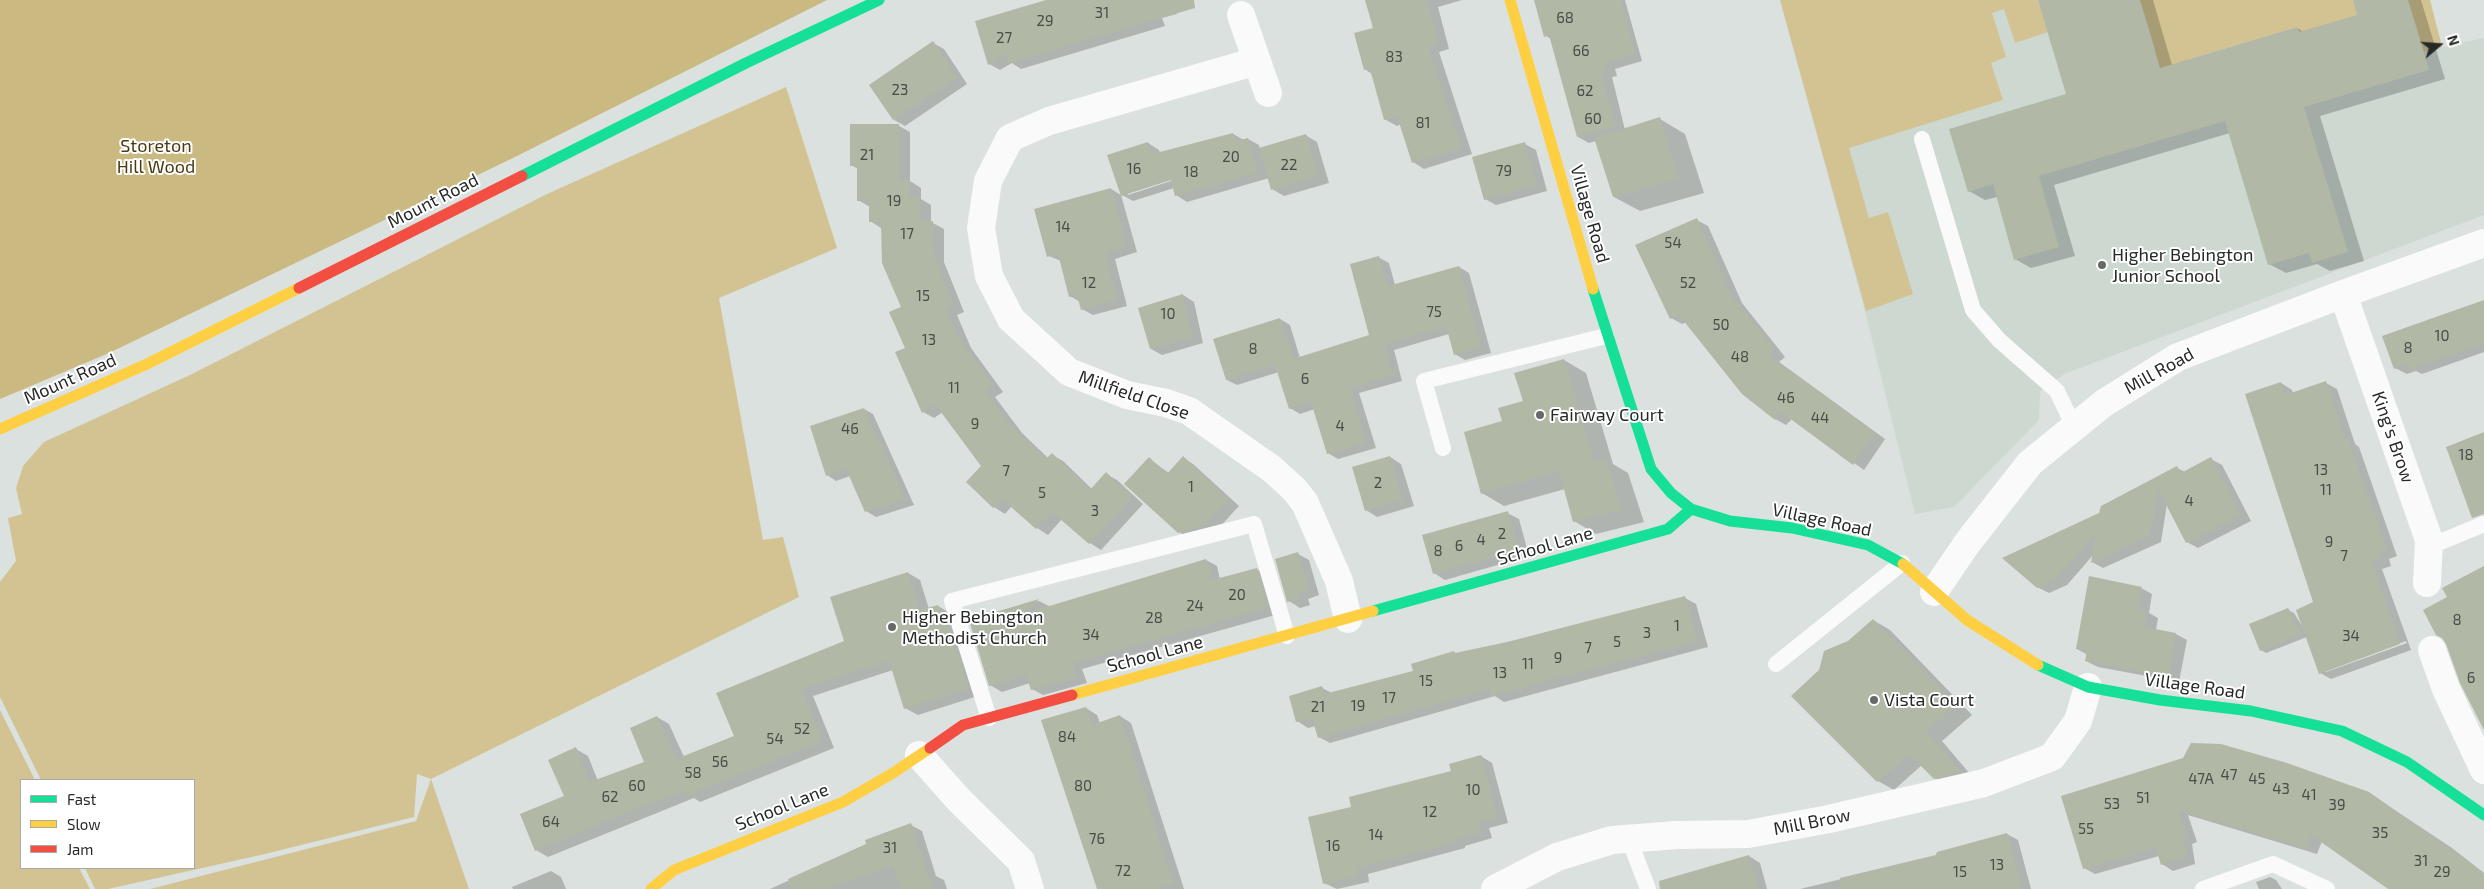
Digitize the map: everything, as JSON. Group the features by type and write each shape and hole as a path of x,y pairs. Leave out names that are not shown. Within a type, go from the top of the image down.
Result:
{"main road":[{"name":"Mount Road","path":"0,429 147,364 738,68 879,0"},
{"name":"Village Road","path":"1510,0 1606,336 1651,469 1671,493 1691,509 1730,521 1792,528 1868,545 1902,563 1967,620 2030,661 2088,687 2160,700 2251,712 2342,731 2407,762 2484,815"},
{"name":"School Lane","path":"651,889 674,870 843,802 963,726 1668,529 1691,509"}],"street":[{"path":"1241,15 1268,93"},
{"name":"Millfield Close","path":"1257,61 1049,121 1010,138 988,181 981,228 989,276 1011,319 1069,372 1120,392 1166,402 1189,411 1272,469 1294,489 1305,503 1339,581 1348,619"},
{"name":"Mill Road","path":"1934,592 1968,542 2030,463 2104,403 2178,358 2342,294 2484,243"},
{"name":"King's Brow","path":"2342,294 2429,540 2427,583"},
{"path":"2432,650 2446,689 2484,770"},
{"name":"Mill Brow","path":"1495,889 1556,857 1612,840 1748,834 1829,819 1984,783 2052,757 2078,722 2088,687"},
{"path":"919,755 959,800 1021,861 1030,889"}],"lane":[{"path":"1922,139 1974,310 1998,340 2057,391 2074,427"},
{"path":"1443,448 1424,382 1606,336"},
{"path":"989,718 952,601 1254,524 1287,636"},
{"path":"2428,547 2484,524"},
{"path":"1776,664 1902,563"},
{"path":"1629,839 1648,889"},
{"path":"2203,889 2273,864 2327,889"}],"shaded area":[{"name":"Higher Bebington Junior School","path":"1780,0 2430,0 2442,47 2484,38 2484,215 2064,374 2040,391 2039,420 1954,507 1915,514 1865,311"},
{"path":"1780,0 2038,0 2048,32 2015,43 2004,9 1992,13 2006,57 1991,63 2003,100 1849,148 1869,218 1888,212 1913,294 1866,311"},
{"path":"2140,0 2353,0 2367,49 2299,32 2297,27 2190,59 2153,76 2110,63 2155,49"},
{"path":"2408,0 2430,0 2442,47 2424,52"},
{"path":"786,87 837,248 719,298 763,540 783,537 799,597 431,779 417,774 414,817 265,854 108,889 95,889 85,869 195,869 195,779 41,779 0,697 0,582 16,561 8,518 22,514 16,488 23,466 44,442 190,375 547,194"},
{"path":"0,710 34,779 20,779 20,869 80,869 90,889 0,889"},
{"path":"431,779 469,889 150,889 416,821"}],"green space":[{"name":"Storeton Hill Wood","path":"0,0 827,0 515,157 109,353 0,399"}],"building":[{"path":"1046,0 1194,0 1195,8 1009,63 1006,54 988,65 975,21"},
{"path":"1365,0 1427,0 1438,43 1428,46 1461,148 1412,163 1397,116 1384,120 1370,69 1364,70 1354,33 1373,28"},
{"path":"1534,0 1621,0 1635,54 1605,63 1606,70 1601,71 1616,127 1577,137 1549,35 1544,37"},
{"path":"2038,0 2140,0 2160,68 2297,27 2299,32 2357,15 2353,0 2408,0 2429,70 2304,107 2348,252 2312,263 2309,253 2268,265 2225,121 2039,176 2059,247 2014,260 1993,184 1968,192 1949,129 2066,94"},
{"path":"933,41 957,78 893,120 869,85"},
{"path":"1660,117 1679,179 1613,197 1594,138"},
{"path":"850,124 899,124 899,180 910,180 910,197 920,197 920,221 933,221 934,255 954,306 946,309 960,340 993,385 985,391 1011,425 1046,459 1052,453 1090,490 1106,472 1132,497 1089,544 1052,512 1036,529 1002,499 993,508 966,482 981,466 935,404 922,413 895,352 905,348 889,312 901,307 882,263 881,222 869,222 869,201 857,201 857,166 850,166"},
{"path":"1233,133 1236,141 1248,138 1258,173 1175,196 1171,180 1121,196 1107,155 1148,142 1152,154"},
{"path":"1306,134 1318,176 1271,190 1259,148"},
{"path":"1525,142 1537,185 1484,200 1472,157"},
{"path":"1111,188 1127,246 1105,253 1117,300 1081,310 1077,295 1069,297 1058,254 1047,257 1034,209"},
{"path":"1697,218 1731,295 1775,350 1769,355 1875,432 1853,465 1781,412 1775,420 1742,394 1679,315 1670,319 1635,245"},
{"path":"1379,256 1388,286 1459,266 1481,347 1454,355 1446,326 1384,345 1393,375 1350,388 1366,443 1327,454 1311,402 1289,409 1275,365 1226,380 1213,339 1280,318 1293,359 1369,335 1350,264"},
{"path":"1183,294 1192,337 1150,349 1138,308"},
{"path":"2484,300 2484,344 2409,369 2407,364 2394,369 2382,336"},
{"name":"Fairway Court","path":"1564,359 1594,462 1606,458 1622,510 1573,522 1559,471 1481,494 1464,432 1502,421 1498,408 1523,401 1514,373"},
{"path":"2326,381 2345,440 2348,439 2387,550 2378,553 2381,560 2372,563 2400,644 2319,674 2296,610 2313,602 2245,394 2281,382 2285,395"},
{"path":"864,408 906,500 865,512 846,469 826,476 810,426"},
{"path":"2484,432 2484,514 2472,518 2446,447"},
{"path":"1183,456 1229,499 1204,526 1178,533 1124,484 1149,457 1167,474"},
{"path":"1390,456 1403,500 1365,511 1352,467"},
{"path":"2211,457 2241,515 2186,543 2158,489 2150,535 2091,563 2096,533 2056,579 2037,588 2002,558 2099,513 2101,506 2177,466 2181,473"},
{"path":"1508,511 1518,550 1433,574 1422,535"},
{"path":"1298,552 1309,589 1297,593 1299,599 1287,602 1275,559"},
{"path":"1206,559 1212,580 1257,568 1268,608 1072,663 1076,677 1031,690 1026,675 989,686 969,620 1039,599 1026,613"},
{"path":"2484,566 2484,730 2460,683 2446,644 2442,638 2436,635 2423,610 2447,597 2442,588"},
{"path":"908,572 920,610 938,605 945,627 949,626 969,688 904,709 889,661 802,689 822,741 687,796 685,790 535,851 520,814 564,796 548,760 576,747 590,782 644,762 630,728 657,716 676,759 734,736 716,693 844,641 830,597"},
{"path":"2089,576 2142,587 2138,609 2147,611 2144,627 2176,633 2168,677 2085,661 2087,651 2076,649"},
{"path":"1685,596 1698,641 1491,696 1489,689 1318,738 1312,718 1296,722 1289,696 1322,686 1324,694 1413,671 1411,664 1454,651 1455,653 1507,642"},
{"path":"2288,608 2302,634 2260,651 2249,624"},
{"name":"Vista Court","path":"1873,619 1956,705 1927,731 1961,772 1934,779 1909,754 1877,782 1791,696 1819,670 1824,651 1848,641"},
{"path":"1086,707 1092,725 1120,715 1173,883 1155,889 1097,889 1041,720"},
{"path":"2191,743 2221,744 2287,763 2369,792 2484,873 2484,889 2388,889 2311,835 2306,849 2178,810 2187,836 2182,838 2187,856 2161,865 2156,848 2083,869 2061,796 2183,758"},
{"path":"1481,755 1498,817 1478,822 1481,832 1454,840 1455,842 1357,868 1359,876 1323,884 1308,817 1351,807 1349,797 1451,771 1449,764"},
{"path":"911,823 933,889 901,889 893,865 826,889 792,889 788,879 866,844 865,840"},
{"path":"2007,833 2022,889 1841,889 1840,878 1936,855 1937,852"},
{"path":"1749,855 1759,889 1660,889 1659,881"}],"traffic: fast":[{"path":"522,176 746,63 879,0"},
{"path":"1593,289 1651,469 1671,493 1691,509 1730,521 1792,528 1868,545 1903,564"},
{"path":"1373,611 1668,529 1691,509"},
{"path":"2038,665 2088,687 2160,700 2251,711 2342,731 2407,762 2484,815"}],"traffic: slow":[{"path":"1510,0 1593,289"},
{"path":"0,429 147,364 299,288"},
{"path":"1903,564 1967,620 2038,665"},
{"path":"1072,695 1373,611"},
{"path":"651,889 674,870 843,802 893,773 930,748"}],"traffic: jam":[{"path":"299,288 522,176"},
{"path":"930,748 963,725 1072,695"}],"place":[{"name":"Higher Bebington Junior School","path":"2102,265"},
{"name":"Fairway Court","path":"1540,415"},
{"name":"Higher Bebington Methodist Church","path":"892,627"},
{"name":"Vista Court","path":"1874,700"}]}
